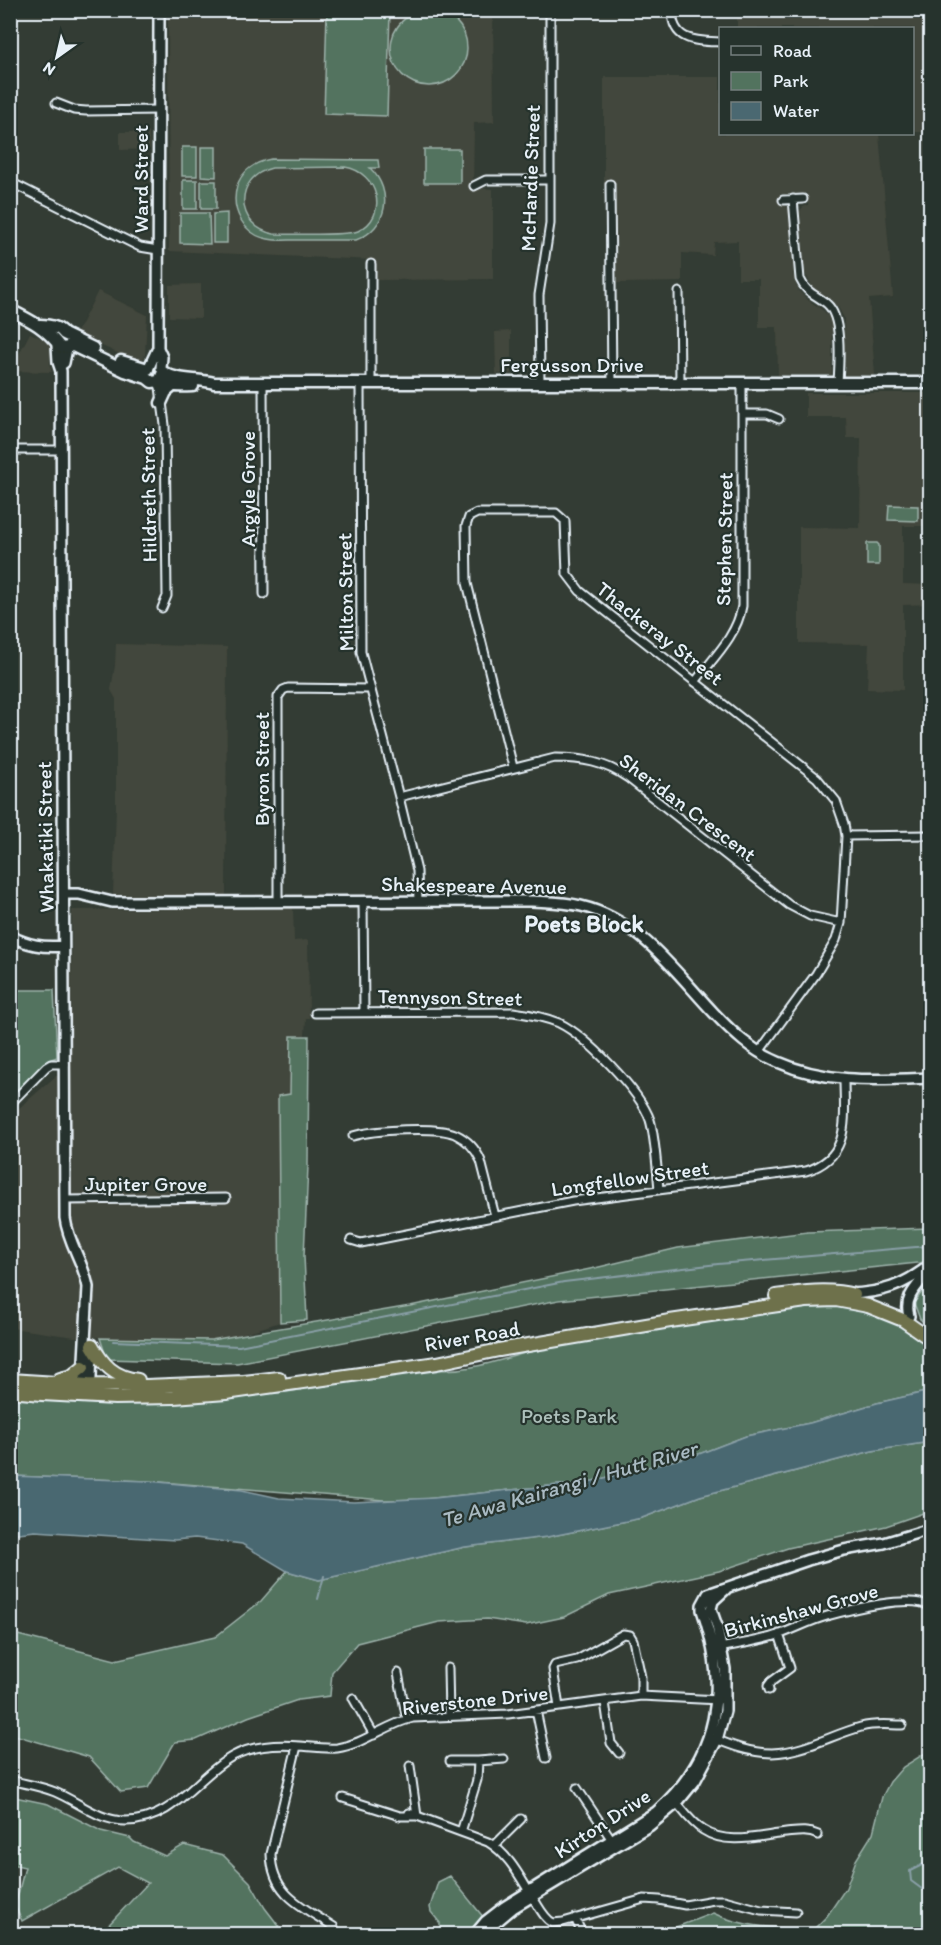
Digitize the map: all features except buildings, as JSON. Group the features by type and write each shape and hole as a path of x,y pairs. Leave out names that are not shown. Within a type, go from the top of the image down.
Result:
{"highway":[{"name":"River Road","path":"10,1391 144,1398 226,1393 249,1385 472,1350 793,1293 817,1291 848,1293 878,1302 909,1316 930,1331"},
{"name":"River Road","path":"249,1385 335,1379 806,1300 836,1300 868,1306 903,1320 930,1339"},
{"path":"92,1345 108,1369 121,1377 154,1381 249,1385"},
{"path":"10,1378 66,1379 83,1366"},
{"path":"10,1378 88,1385 101,1391 249,1385"},
{"path":"10,1385 75,1391 88,1385"}],"main road":[{"name":"Fergusson Drive","path":"10,310 40,325 65,342 125,370 214,383 930,383"},
{"name":"Fergusson Drive","path":"155,374 164,384 173,386 204,387 214,383"},
{"path":"161,403 166,392 173,386"}],"street":[{"name":"Ward Street","path":"155,374 162,357 158,348 159,10"},
{"name":"McHardie Street","path":"540,383 539,295 549,224 550,10"},
{"path":"672,10 674,24 684,37 697,41 719,42"},
{"path":"56,103 74,110 86,111 159,110"},
{"path":"474,186 486,180 550,180"},
{"path":"10,182 140,247 158,250"},
{"path":"610,184 612,383"},
{"path":"793,199 800,279 803,287 827,304 836,316 838,383"},
{"path":"783,200 803,199"},
{"name":"Milton Street","path":"371,264 366,383 361,652 417,871 418,901"},
{"path":"679,292 680,383"},
{"name":"Whakatiki Street","path":"65,342 64,363 60,366 65,1200 67,1230 86,1273 92,1345 91,1378 88,1385"},
{"name":"Hildreth Street","path":"155,374 160,387 165,426 167,596 162,608"},
{"name":"Argyle Grove","path":"263,383 264,594"},
{"name":"Stephen Street","path":"695,682 733,633 742,606 742,383"},
{"path":"743,414 766,414 779,418"},
{"path":"10,450 61,450"},
{"name":"Thackeray Street","path":"513,767 467,583 466,526 468,519 474,514 556,513 565,521 566,567 572,583 824,784 840,811 846,836 841,923 836,940 816,974 759,1052"},
{"name":"Byron Street","path":"278,902 278,697 283,690 288,688 371,689"},
{"name":"Sheridan Crescent","path":"399,797 555,758 578,758 598,763 615,770 789,905 810,915 841,923"},
{"path":"846,836 930,835"},
{"name":"Shakespeare Avenue","path":"64,894 79,894 112,902 559,902 582,906 632,929 657,950 734,1034 759,1052 794,1069 826,1077 843,1079 930,1078"},
{"path":"363,901 364,1012"},
{"path":"10,936 30,945 63,946"},
{"name":"Tennyson Street","path":"315,1013 513,1012 559,1023 589,1044 636,1094 650,1121 659,1189"},
{"path":"10,1104 46,1067 51,1064 65,1064"},
{"name":"Longfellow Street","path":"351,1240 361,1243 573,1201 816,1168 832,1156 842,1138 844,1129 843,1079"},
{"path":"353,1137 364,1132 442,1131 463,1138 477,1152 481,1161 495,1216"},
{"name":"Jupiter Grove","path":"65,1200 226,1198"},
{"path":"848,1293 868,1293 893,1287 914,1278 930,1264"},
{"path":"909,1316 906,1305 909,1298 930,1270"},
{"name":"Whakatiki Street","path":"88,1304 83,1366 83,1378 88,1385"},
{"name":"Kirton Drive","path":"475,1935 486,1921 504,1907 531,1894 649,1826 674,1801 713,1738 721,1700 718,1649 702,1605 708,1594 808,1560 884,1543 930,1529"},
{"name":"Birkinshaw Grove","path":"718,1649 779,1634 825,1617 904,1600 917,1601 928,1604 930,1607"},
{"path":"559,1707 553,1669 555,1665 577,1660 623,1634 630,1635 633,1640 641,1677 642,1696"},
{"path":"769,1690 768,1686 771,1682 790,1668 779,1634"},
{"path":"448,1668 449,1716"},
{"path":"398,1673 407,1720"},
{"name":"Riverstone Drive","path":"10,1780 55,1792 99,1815 112,1819 137,1820 149,1818 163,1811 178,1801 212,1770 235,1755 259,1747 337,1748 351,1745 400,1721 449,1716 508,1714 642,1696 721,1700"},
{"path":"353,1698 374,1735"},
{"path":"605,1702 611,1743 619,1753"},
{"path":"536,1710 546,1758"},
{"path":"713,1738 746,1750 780,1752 802,1748 861,1727 877,1724 903,1725"},
{"path":"297,1746 271,1854 271,1865 281,1889 289,1898 334,1927"},
{"path":"450,1761 504,1759"},
{"path":"461,1832 477,1780 478,1761"},
{"path":"410,1766 413,1814"},
{"path":"577,1788 612,1840"},
{"path":"343,1798 400,1816 413,1814 494,1846 507,1857 550,1922 556,1924 644,1899 685,1905 724,1900 761,1910 796,1912"},
{"path":"674,1801 703,1830 722,1838 804,1831 818,1835"},
{"name":"Kirton Drive","path":"481,1935 531,1894 674,1801"},
{"path":"494,1846 521,1819"},
{"path":"575,1918 582,1935"}],"shaded area":[{"path":"168,11 493,11 494,122 474,123 473,188 493,189 493,279 377,280 376,260 169,251"},
{"path":"737,11 930,11 930,132 914,132 914,27 737,27"},
{"path":"604,77 719,77 719,135 879,135 893,297 869,299 875,375 845,375 844,318 838,307 813,288 805,273 800,211 808,205 807,193 780,194 780,203 789,210 794,280 799,291 824,311 832,321 832,375 778,375 777,327 759,327 759,279 738,279 738,241 714,242 713,255 682,253 682,282 617,283 616,184 604,184"},
{"path":"120,132 149,132 150,149 120,150"},
{"path":"201,284 201,318 169,317 169,285"},
{"path":"98,291 147,315 143,360 137,362 76,334"},
{"path":"511,331 511,374 496,374 495,332"},
{"path":"30,333 51,343 50,367 52,372 10,371"},
{"path":"806,393 930,393 930,526 903,526 903,584 930,585 930,604 903,605 903,690 867,689 869,644 799,643 799,527 860,528 861,438 847,438 846,417 806,417"},
{"path":"116,644 227,647 226,895 113,895 116,699 111,690"},
{"path":"293,908 294,941 308,940 309,1018 306,1018 305,1035 291,1036 290,1095 278,1096 280,1322 223,1340 75,1337 11,1328 10,1116 56,1076 70,1074 72,910"}],"green space":[{"path":"422,10 436,10 450,16 461,27 467,41 464,63 456,75 436,86 422,86 408,80 397,69 391,55 391,41 397,27 408,16"},
{"path":"327,11 390,12 387,116 324,114"},
{"path":"182,147 197,147 197,176 182,176"},
{"path":"201,147 216,147 216,177 201,176"},
{"path":"424,149 460,149 460,183 424,183"},
{"path":"265,160 378,160 379,168 370,168 378,177 385,198 381,218 375,227 356,240 278,240 259,237 241,220 237,212 235,195 239,181 246,172","holes":["345,167 365,177 372,185 376,195 377,205 374,215 368,224 358,231 331,234 274,234 261,230 246,212 245,191 250,181 259,173 272,168"]},
{"path":"183,180 197,180 197,209 183,209"},
{"path":"201,181 216,181 216,209 201,209"},
{"path":"180,213 209,213 210,244 180,243"},
{"path":"227,213 227,243 213,243 213,214"},
{"path":"889,505 918,506 918,521 888,520"},
{"path":"867,543 879,545 879,565 867,565"},
{"path":"11,990 54,990 57,1057 49,1060 11,1097"},
{"path":"291,1036 309,1036 308,1166 304,1256 307,1320 280,1322 278,1096 290,1094"},
{"path":"930,1228 930,1254 927,1262 559,1300 237,1363 107,1359 100,1338 211,1340 410,1306 595,1268 678,1248 808,1232"},
{"path":"930,1281 930,1328 920,1319 914,1303"},
{"name":"Poets Park","path":"821,1304 853,1308 879,1315 904,1326 930,1344 930,1391 877,1403 810,1423 746,1436 699,1454 573,1486 559,1485 424,1499 384,1500 148,1481 11,1476 11,1395 50,1400 125,1404 287,1392 431,1369 461,1369 548,1347 724,1316"},
{"path":"930,1442 930,1524 926,1512 886,1526 788,1548 719,1571 609,1595 564,1617 526,1625 487,1619 439,1622 357,1643 332,1672 330,1696 298,1700 248,1717 196,1740 175,1742 148,1788 121,1792 89,1757 11,1734 10,1633 115,1660 215,1637 261,1601 287,1571 319,1580 465,1547 547,1537 642,1518 700,1496 872,1451"},
{"path":"930,1750 930,1934 651,1934 663,1932 713,1913 736,1922 774,1928 813,1930 827,1916 846,1888 856,1860 873,1833 882,1797 890,1782 903,1767"},
{"path":"10,1796 48,1804 101,1831 130,1838 165,1856 184,1845 223,1855 250,1882 265,1908 285,1934 100,1934 148,1883 118,1867 22,1921 15,1906 25,1867 11,1864"},
{"path":"450,1876 484,1918 466,1934 434,1934 440,1927 440,1923 431,1912 430,1907 438,1882"}],"water":[{"path":"930,1391 930,1442 872,1451 700,1496 642,1518 547,1537 465,1547 319,1580 287,1571 242,1544 195,1538 175,1540 35,1531 11,1534 11,1476 148,1481 242,1490 279,1498 354,1502 434,1498 559,1485 573,1486 699,1454 746,1436 810,1423 877,1403"}],"waterway":[{"path":"113,1341 239,1346 564,1282 718,1264 928,1246"},
{"path":"318,1599 324,1576"},
{"path":"930,1861 910,1871 911,1881 930,1895"}],"district":[{"name":"Poets Block","path":"584,923"}],"water label":[{"name":"Te Awa Kairangi / Hutt River","path":"569,1484"}]}
